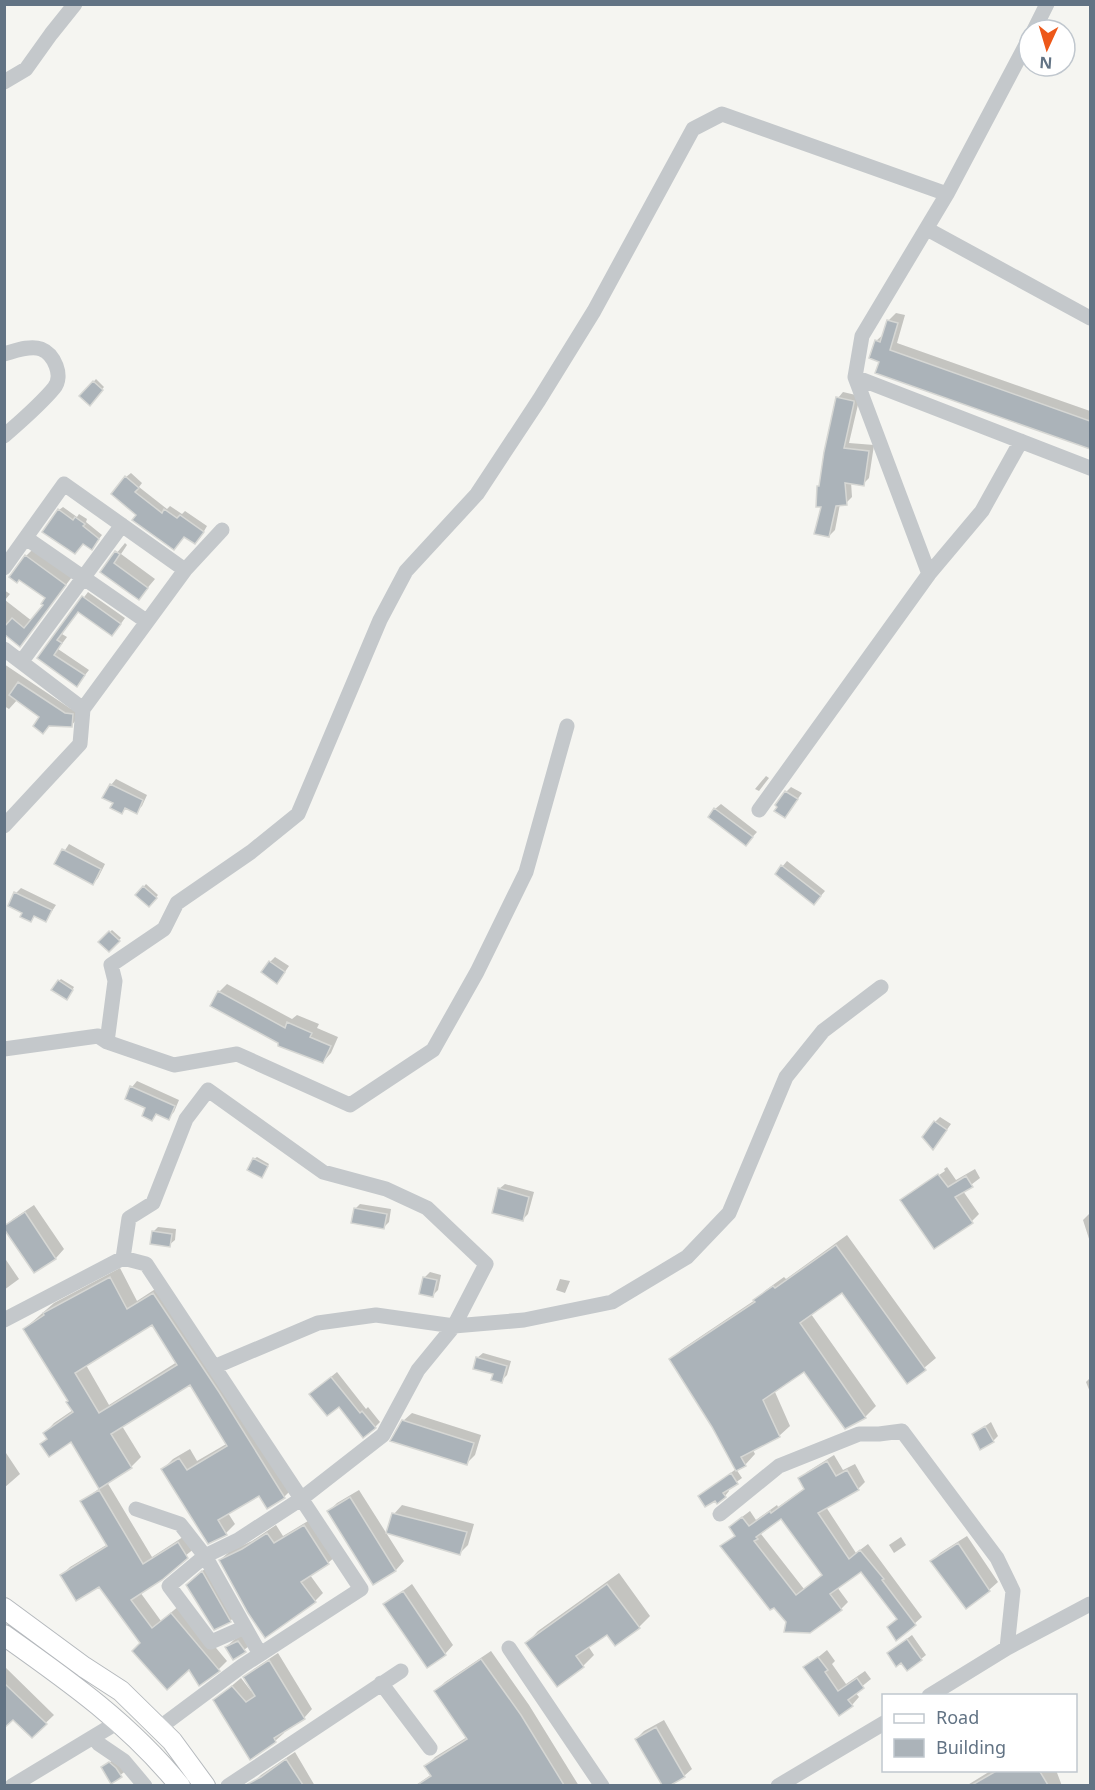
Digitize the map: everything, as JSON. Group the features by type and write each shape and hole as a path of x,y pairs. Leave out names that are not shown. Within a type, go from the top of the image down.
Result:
{"main road":[{"path":"4,1608 84,1667 121,1691 178,1749 205,1785"},
{"path":"4,1635 78,1687 134,1734 180,1785"}],"street":[{"path":"4,82 26,69 75,4"},
{"path":"1040,18 1047,4"},
{"path":"929,574 855,377 862,336 947,194 1017,62"},
{"path":"106,1042 115,981 111,965 164,929 177,903 251,852 298,814 380,620 406,571 477,494 594,311 693,129 722,114 947,194"},
{"path":"927,229 1090,318"},
{"path":"4,354 24,349 40,349 53,358 58,372 56,386 4,436"},
{"path":"855,377 1090,468"},
{"path":"759,810 929,574 982,511 1021,441"},
{"path":"4,568 64,484 184,570"},
{"path":"22,661 122,525"},
{"path":"4,826 80,744 83,709 184,570 222,530"},
{"path":"26,538 146,621"},
{"path":"4,649 83,709"},
{"path":"4,1049 98,1036 106,1042 174,1065 237,1054 350,1105 433,1050 477,972 526,872 567,726"},
{"path":"214,1367 318,1323 376,1315 454,1326 524,1320 612,1302 687,1257 729,1213 786,1077 824,1030 881,987"},
{"path":"123,1258 129,1218 153,1203 186,1119 208,1090 323,1172 386,1189 427,1208 486,1264 454,1326 418,1370 383,1435 301,1499 238,1540 205,1556 169,1586 211,1642 245,1627"},
{"path":"4,1320 123,1258 146,1264 361,1589 260,1654 159,1728"},
{"path":"720,1514 779,1466 860,1434 902,1431 997,1558 1013,1591 1007,1648"},
{"path":"136,1509 180,1524 205,1556 260,1654"},
{"path":"931,1694 1007,1648 1090,1604"},
{"path":"509,1648 602,1785"},
{"path":"228,1785 401,1671"},
{"path":"381,1683 430,1748"},
{"path":"12,1785 118,1722"},
{"path":"789,1783 882,1724"},
{"path":"93,1737 99,1744 124,1761 145,1785"}],"building":[{"path":"887,320 898,323 890,350 1090,421 1090,449 875,373 879,362 869,358 875,340 880,342"},
{"path":"93,381 103,390 90,406 79,396"},
{"path":"836,397 854,401 844,448 869,451 864,486 845,483 847,505 836,506 829,537 814,534 821,507 816,507 817,486 819,486"},
{"path":"125,476 139,488 135,492 162,513 164,509 177,518 180,515 204,532 195,544 184,537 174,550 132,520 136,515 111,494"},
{"path":"58,509 73,520 75,517 85,524 83,526 99,539 92,550 83,544 75,554 42,532"},
{"path":"115,551 120,554 114,563 148,588 139,600 100,572"},
{"path":"25,555 66,585 20,647 4,634 4,627 12,618 24,628 43,605 41,604 45,598 19,580 17,583 9,577"},
{"path":"82,596 121,624 112,636 78,612 57,640 62,643 54,655 85,675 77,687 37,658"},
{"path":"18,682 65,713 73,714 72,727 49,726 43,734 33,726 39,717 9,695"},
{"path":"110,784 143,800 137,814 125,808 122,814 110,808 113,803 102,798"},
{"path":"785,791 798,799 785,818 774,811 777,807 775,805"},
{"path":"714,808 753,837 746,846 708,817"},
{"path":"62,849 101,869 93,885 54,864"},
{"path":"781,865 821,896 814,905 775,874"},
{"path":"143,886 157,898 149,907 135,895"},
{"path":"14,892 52,910 46,922 34,916 31,922 20,917 22,913 8,906"},
{"path":"109,931 120,941 109,952 98,942"},
{"path":"269,961 285,972 277,984 261,972"},
{"path":"58,980 73,990 67,1000 51,990"},
{"path":"218,991 285,1028 287,1022 312,1033 310,1037 331,1046 323,1063 278,1046 278,1043 210,1006"},
{"path":"130,1086 175,1106 169,1120 156,1114 152,1121 142,1116 145,1108 125,1099"},
{"path":"934,1121 947,1130 933,1150 922,1137"},
{"path":"253,1158 268,1166 262,1178 247,1170"},
{"path":"938,1174 948,1187 966,1176 973,1187 955,1197 973,1223 934,1249 900,1200"},
{"path":"498,1188 529,1197 523,1221 492,1213"},
{"path":"354,1208 387,1214 384,1229 351,1223"},
{"path":"25,1212 56,1259 34,1273 4,1229 4,1226"},
{"path":"152,1231 172,1234 170,1247 150,1244"},
{"path":"836,1245 926,1370 907,1384 842,1293 800,1323 866,1418 845,1429 804,1372 763,1400 780,1437 741,1457 746,1466 736,1471 712,1427 669,1359"},
{"path":"110,1277 127,1309 153,1293 219,1392 285,1498 267,1509 259,1496 218,1520 227,1535 208,1544 161,1469 179,1458 187,1470 227,1446 190,1385 111,1434 132,1468 99,1489 71,1442 49,1457 40,1444 47,1439 43,1433 73,1412 23,1329 44,1315 43,1313","holes":["152,1325 177,1365 99,1413 75,1373"]},
{"path":"423,1277 437,1280 433,1297 419,1294"},
{"path":"476,1357 507,1366 502,1383 491,1380 493,1374 473,1369"},
{"path":"331,1377 360,1413 362,1411 376,1428 363,1438 339,1407 327,1416 309,1394"},
{"path":"402,1420 474,1443 467,1465 390,1441"},
{"path":"985,1426 994,1442 980,1450 972,1434"},
{"path":"827,1461 836,1476 847,1470 859,1490 818,1513 849,1559 860,1550 884,1579 882,1580 916,1625 896,1641 887,1627 897,1619 861,1572 830,1594 842,1610 810,1633 784,1632 786,1622 774,1608 770,1610 720,1546 735,1536 729,1527 742,1517 749,1526 804,1489 798,1478","holes":["781,1519 822,1575 796,1595 754,1541 758,1539 756,1537"]},
{"path":"731,1473 738,1484 723,1493 726,1497 717,1504 715,1501 705,1507 698,1496"},
{"path":"99,1490 143,1564 178,1542 188,1558 162,1580 131,1600 152,1628 171,1613 220,1671 199,1686 189,1670 167,1690 132,1651 140,1643 99,1587 76,1601 60,1575 107,1546 80,1501"},
{"path":"350,1497 396,1571 373,1585 327,1511"},
{"path":"392,1513 467,1532 460,1555 386,1533"},
{"path":"304,1525 329,1564 301,1582 316,1602 265,1638 248,1613 219,1560 267,1533 274,1543"},
{"path":"958,1543 990,1591 966,1609 930,1561"},
{"path":"202,1571 231,1622 214,1630 186,1585"},
{"path":"607,1584 640,1628 615,1646 607,1635 576,1656 584,1667 557,1687 525,1643"},
{"path":"403,1591 446,1655 427,1668 383,1604"},
{"path":"907,1639 922,1660 907,1671 901,1663 896,1667 887,1653"},
{"path":"238,1641 246,1652 233,1660 225,1647"},
{"path":"818,1657 828,1670 825,1672 838,1691 857,1678 864,1688 848,1700 853,1706 839,1716 803,1667"},
{"path":"481,1659 521,1715 564,1785 417,1785 431,1776 424,1766 467,1739 434,1691"},
{"path":"269,1660 305,1719 274,1738 276,1742 250,1760 213,1700 232,1686 246,1702 255,1696 243,1677"},
{"path":"4,1683 47,1724 32,1738 13,1720 4,1728"},
{"path":"656,1727 685,1777 671,1785 662,1785 635,1739"},
{"path":"286,1759 303,1785 246,1785 261,1777"},
{"path":"109,1762 122,1777 111,1784 101,1767"},
{"path":"995,1772 1040,1772 1048,1785 972,1785"}]}
